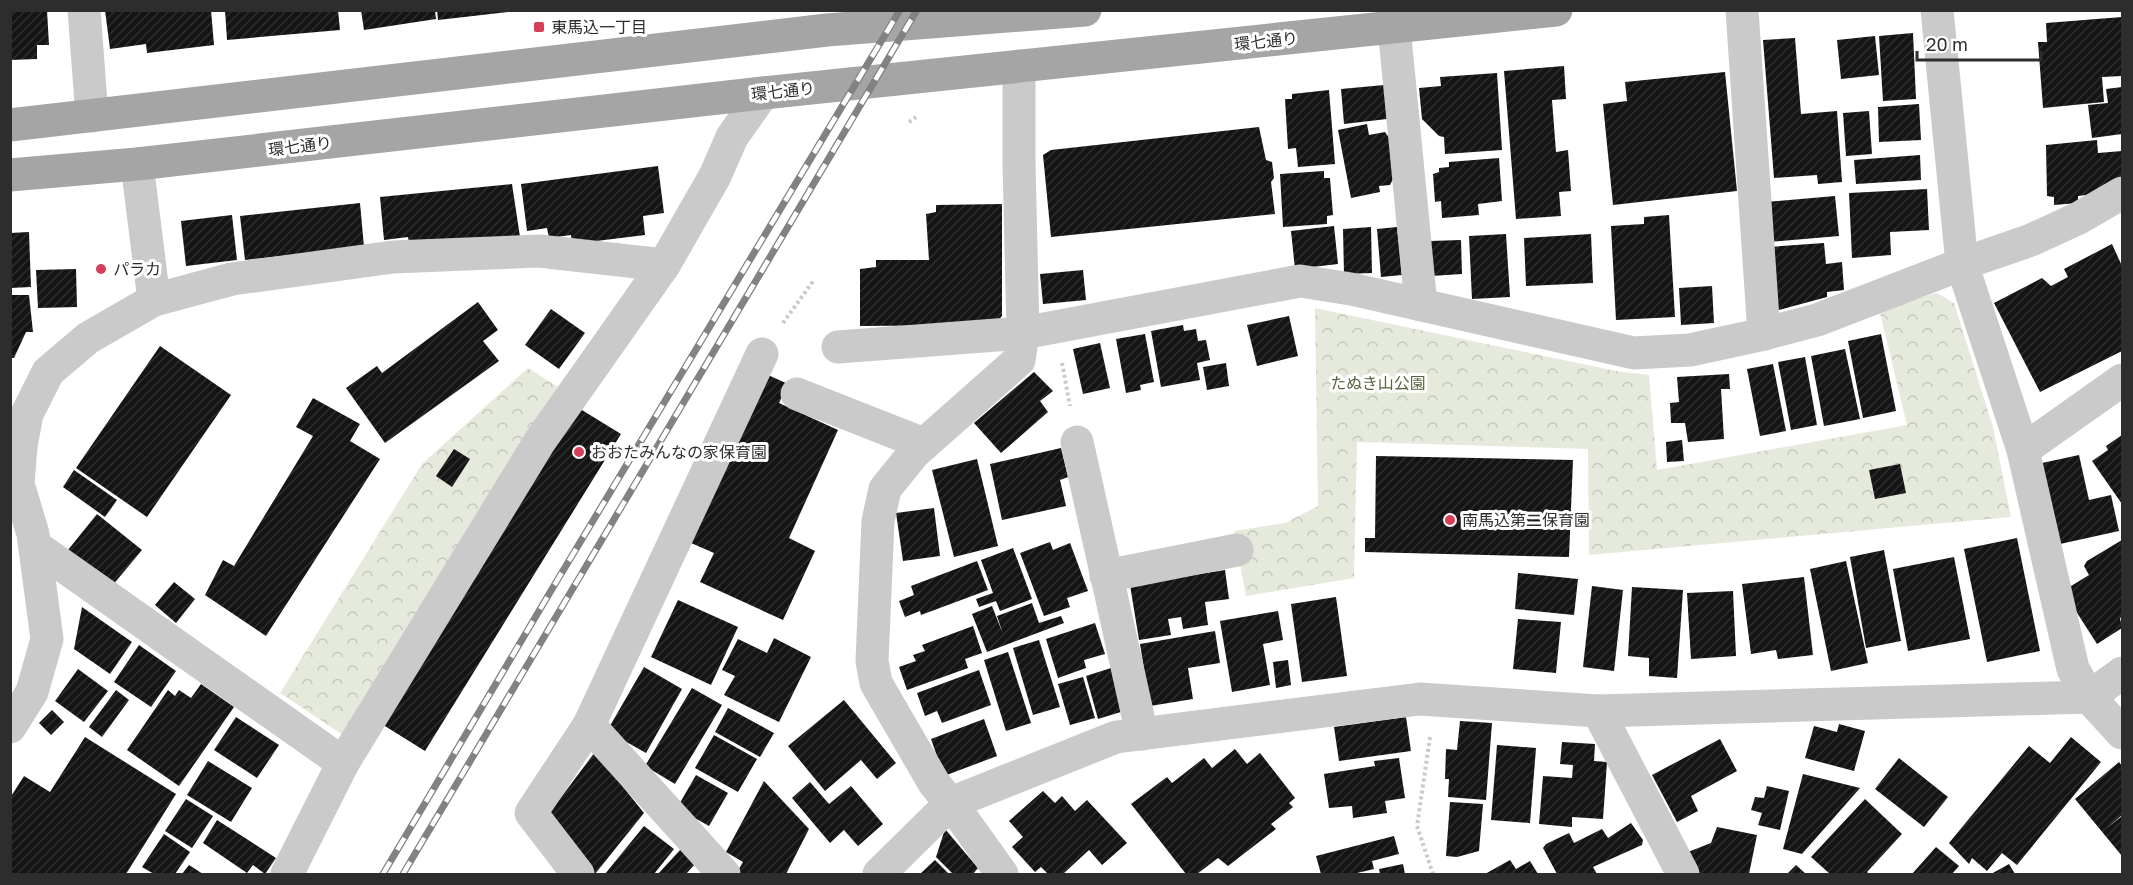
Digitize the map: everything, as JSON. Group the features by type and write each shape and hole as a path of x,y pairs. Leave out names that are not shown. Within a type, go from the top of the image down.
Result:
{"main road":[{"name":"環七通り","path":"10,175 137,165 763,93 1556,10"},
{"path":"10,125 830,20 1067,11"}],"street":[{"path":"84,10 92,116"},
{"path":"1742,10 1764,334"},
{"path":"1937,10 1962,264 2023,450 2073,669 2089,697 2122,733"},
{"path":"1394,27 1421,305"},
{"path":"1002,874 934,783 876,683 872,661 878,521 885,489 914,453 1019,360 1023,333 1019,66"},
{"path":"287,874 343,763 540,441 664,265 715,176 732,137 763,93"},
{"path":"137,165 154,300"},
{"path":"838,347 1023,333 1300,281 1351,289 1634,353 1690,350 1817,320 2031,240 2079,218 2122,193"},
{"path":"10,727 21,683 47,639 33,534 18,484 21,446 27,414 48,372 88,338 154,300 232,279 393,257 539,251 664,265"},
{"path":"578,874 531,813 589,725 762,354"},
{"path":"2023,450 2122,380"},
{"path":"797,394 924,444"},
{"path":"1077,442 1142,734"},
{"path":"35,546 343,763"},
{"path":"1106,576 1237,550"},
{"path":"879,874 951,803 1116,737 1420,699 1598,711 2089,697 2122,673"},
{"path":"1598,711 1683,874"},
{"path":"589,725 724,874"}],"path":[{"path":"762,354 814,280"},
{"path":"1056,328 1077,442"},
{"path":"1432,874 1417,825 1435,700"}],"green space":[{"name":"たぬき山公園","path":"1937,293 1954,303 1993,427 2011,517 1589,555 1588,449 1357,442 1354,578 1246,596 1234,531 1285,523 1318,506 1315,308 1616,371 1649,375 1657,470 1907,425 1879,309"},
{"path":"528,368 560,388 343,735 280,693 422,464"}],"building":[{"path":"10,10 47,10 49,45 37,45 37,59 10,60"},
{"path":"105,10 211,10 214,45 147,53 146,44 110,49"},
{"path":"225,10 338,10 340,30 227,40"},
{"path":"361,10 435,10 436,19 364,30"},
{"path":"437,10 508,10 508,12 438,20"},
{"path":"2122,17 2122,76 2102,77 2104,102 2043,108 2038,42 2047,42 2046,23"},
{"path":"1913,33 1916,99 1883,101 1879,36"},
{"path":"1875,36 1879,75 1841,79 1837,40"},
{"path":"1795,38 1801,114 1837,111 1842,182 1818,184 1817,175 1774,178 1763,40"},
{"path":"1564,66 1566,99 1552,100 1556,152 1568,150 1571,191 1559,192 1561,216 1516,219 1504,71"},
{"path":"1725,72 1737,191 1613,205 1603,104 1627,101 1625,82"},
{"path":"1497,73 1502,150 1445,154 1444,137 1439,136 1422,119 1419,88 1441,86 1440,77"},
{"path":"1384,85 1387,119 1344,124 1341,89"},
{"path":"2122,87 2122,134 2092,138 2088,105 2108,103 2106,89"},
{"path":"1329,90 1335,164 1298,167 1296,148 1288,149 1285,99 1292,99 1292,94"},
{"path":"1919,104 1921,140 1879,142 1878,107"},
{"path":"1869,111 1872,154 1846,156 1843,113"},
{"path":"1367,124 1369,135 1385,132 1394,145 1398,169 1390,185 1379,186 1380,192 1351,198 1338,130"},
{"path":"1259,127 1266,160 1272,162 1274,178 1271,182 1275,214 1051,237 1043,155 1051,150"},
{"path":"2097,140 2098,153 2122,151 2122,179 2094,194 2078,196 2078,203 2054,205 2054,197 2047,196 2046,145"},
{"path":"1920,155 1921,180 1856,184 1854,160"},
{"path":"1499,158 1502,201 1478,204 1479,215 1442,218 1441,201 1435,202 1433,174 1439,172 1439,168 1449,167 1449,162"},
{"path":"658,166 664,213 643,216 645,235 572,244 571,235 549,238 547,228 527,231 521,184"},
{"path":"1324,171 1324,178 1330,178 1333,215 1327,216 1327,224 1283,227 1280,174"},
{"path":"512,184 520,237 410,249 408,237 384,240 380,197"},
{"path":"1927,189 1929,230 1890,232 1891,255 1852,258 1849,193"},
{"path":"1835,196 1839,236 1769,242 1766,202"},
{"path":"360,203 364,247 245,260 240,216"},
{"path":"1002,204 1002,316 994,325 860,326 860,269 876,267 876,260 929,260 926,214 936,212 936,205"},
{"path":"232,215 237,260 186,266 181,221"},
{"path":"1669,215 1675,317 1616,320 1611,226 1644,224 1644,217"},
{"path":"1334,226 1338,264 1295,269 1291,231"},
{"path":"1371,227 1372,273 1344,274 1343,229"},
{"path":"1397,227 1402,275 1381,277 1377,229"},
{"path":"29,232 31,287 10,288 10,233"},
{"path":"1506,234 1510,297 1472,299 1469,236"},
{"path":"1591,234 1593,283 1526,286 1524,238"},
{"path":"1461,240 1462,274 1431,276 1430,241"},
{"path":"1824,243 1826,264 1842,262 1844,290 1827,292 1827,297 1775,311 1769,247"},
{"path":"2112,244 2122,266 2122,351 2040,392 1994,303 2042,278 2051,286 2068,277 2064,269"},
{"path":"76,269 77,307 38,308 36,270"},
{"path":"1083,270 1086,300 1043,304 1040,274"},
{"path":"1712,286 1714,323 1681,325 1679,288"},
{"path":"10,295 29,295 33,332 26,332 14,358 10,358"},
{"path":"478,302 498,330 483,341 499,361 385,443 346,388 377,366 382,373"},
{"path":"551,309 585,333 559,369 525,345"},
{"path":"1289,316 1298,356 1257,366 1247,325"},
{"path":"1183,325 1184,331 1196,329 1198,341 1206,340 1210,360 1197,363 1200,380 1161,387 1151,331"},
{"path":"1145,334 1154,382 1140,385 1141,390 1126,393 1116,339"},
{"path":"1881,334 1896,411 1863,418 1848,341"},
{"path":"1100,343 1110,388 1083,394 1073,349"},
{"path":"160,346 231,395 147,517 76,468"},
{"path":"1845,349 1860,419 1824,426 1811,356"},
{"path":"1805,357 1817,425 1791,430 1778,362"},
{"path":"1226,363 1229,386 1207,390 1203,367"},
{"path":"1773,364 1786,431 1760,436 1747,369"},
{"path":"1034,372 1053,391 1040,401 1048,412 1001,453 974,423"},
{"path":"1729,374 1730,389 1721,389 1724,439 1688,442 1685,423 1671,423 1670,403 1679,402 1677,377"},
{"path":"768,375 788,384 779,403 838,430 789,538 815,551 783,620 700,582 714,553 691,543"},
{"path":"313,398 360,424 350,441 380,459 266,636 205,595 223,560 234,566 313,436 296,427"},
{"path":"577,407 621,434 425,751 380,723"},
{"path":"2122,435 2122,504 2092,461 2108,450 2106,446"},
{"path":"1682,440 1684,461 1667,462 1666,442"},
{"path":"1061,448 1068,477 1060,480 1066,506 1002,520 990,464"},
{"path":"454,449 470,459 452,487 436,476"},
{"path":"2079,455 2089,500 2111,495 2119,531 2060,544 2042,463"},
{"path":"1376,456 1573,460 1569,557 1365,552 1365,538 1375,538"},
{"path":"977,459 998,546 954,557 932,470"},
{"path":"1900,464 1906,493 1875,499 1869,470"},
{"path":"74,470 117,500 105,517 63,487"},
{"path":"934,508 940,556 903,561 896,513"},
{"path":"97,514 142,550 112,586 68,550"},
{"path":"2017,538 2040,651 1987,662 1964,549"},
{"path":"2122,540 2122,617 2120,618 2122,628 2097,644 2063,591 2089,575 2084,566 2087,561"},
{"path":"1050,542 1053,550 1070,543 1088,591 1067,598 1070,607 1044,616 1020,553"},
{"path":"1013,548 1032,599 1000,611 996,601 979,607 976,599 993,593 981,560"},
{"path":"1884,550 1901,641 1866,648 1850,557"},
{"path":"1954,557 1970,639 1908,651 1893,569"},
{"path":"977,561 988,590 921,615 920,611 905,617 899,601 914,595 911,586"},
{"path":"1846,561 1868,663 1831,671 1810,569"},
{"path":"1225,570 1229,599 1205,602 1208,625 1183,629 1181,617 1168,619 1171,635 1139,640 1130,585"},
{"path":"1518,573 1578,579 1574,615 1515,609"},
{"path":"1804,577 1813,655 1778,659 1776,650 1751,654 1742,584"},
{"path":"174,582 195,599 176,623 155,605"},
{"path":"1592,586 1623,590 1614,671 1583,667"},
{"path":"1632,587 1683,590 1677,678 1649,676 1649,658 1628,656"},
{"path":"1733,591 1736,656 1691,659 1687,593"},
{"path":"1336,597 1347,676 1302,682 1291,604"},
{"path":"678,600 738,627 711,685 651,657"},
{"path":"1032,603 1039,623 1061,616 1064,623 987,652 972,614 992,606 1003,634 997,616"},
{"path":"82,607 132,642 110,674 74,649"},
{"path":"1278,611 1283,640 1263,644 1270,685 1232,692 1220,621"},
{"path":"1518,619 1561,622 1556,673 1513,669"},
{"path":"1095,623 1105,654 1084,660 1086,668 1058,678 1046,639"},
{"path":"973,626 982,653 965,659 968,668 907,690 899,667 916,661 913,655 925,651 922,645"},
{"path":"1215,631 1220,663 1188,668 1193,699 1150,706 1140,644"},
{"path":"774,638 811,657 779,722 724,695 735,676 722,670 738,639 767,653"},
{"path":"1039,640 1060,707 1033,715 1013,648"},
{"path":"139,645 176,671 151,707 114,682"},
{"path":"1008,652 1031,723 1006,731 984,660"},
{"path":"1288,660 1291,685 1276,688 1273,662"},
{"path":"644,667 682,689 646,753 607,731"},
{"path":"1111,668 1124,711 1098,719 1086,676"},
{"path":"78,669 108,691 84,722 55,701"},
{"path":"979,670 991,705 942,723 937,711 925,716 917,693"},
{"path":"1083,677 1095,718 1070,725 1058,684"},
{"path":"201,684 234,707 179,786 127,750 168,690 175,696 179,690 191,698"},
{"path":"692,688 722,705 675,784 645,766"},
{"path":"116,690 129,700 102,737 89,727"},
{"path":"844,700 896,763 877,779 861,760 825,791 788,746"},
{"path":"728,708 774,733 760,757 715,732"},
{"path":"52,710 64,722 51,735 39,723"},
{"path":"236,717 279,745 257,778 214,750"},
{"path":"1406,717 1411,751 1339,761 1334,727"},
{"path":"984,719 997,756 944,776 931,739"},
{"path":"1460,721 1492,723 1486,800 1448,797 1449,779 1445,779 1446,749 1457,750"},
{"path":"1839,724 1865,731 1854,771 1805,758 1814,726 1837,732"},
{"path":"714,735 757,759 738,792 695,768"},
{"path":"85,737 176,794 126,874 10,874 10,798 24,776 50,792"},
{"path":"2071,737 2101,762 2017,865 2002,853 1987,871 1972,858 1969,864 1949,843 2029,746 2050,763"},
{"path":"1720,739 1737,771 1691,796 1698,811 1677,822 1652,775"},
{"path":"1562,742 1595,744 1594,761 1607,762 1603,819 1572,817 1572,827 1539,824 1543,776 1572,778 1573,765 1560,764"},
{"path":"1497,745 1536,748 1530,823 1491,820"},
{"path":"1235,749 1247,764 1260,753 1295,798 1289,803 1293,807 1271,824 1276,829 1228,866 1218,858 1197,874 1186,874 1131,804 1167,777 1172,783 1204,758 1212,768"},
{"path":"595,752 644,813 595,874 589,874 547,816"},
{"path":"1399,758 1405,798 1385,801 1387,813 1353,818 1352,806 1329,808 1324,774 1375,766 1374,761"},
{"path":"1899,758 1948,797 1924,827 1875,789"},
{"path":"208,761 252,788 231,822 187,795"},
{"path":"2119,762 2122,766 2122,815 2107,828 2122,816 2122,856 2075,799"},
{"path":"1803,774 1860,788 1802,854 1783,849"},
{"path":"696,775 728,793 709,826 677,808"},
{"path":"764,781 809,829 786,874 736,874 743,862 726,852"},
{"path":"810,782 829,804 851,786 883,824 858,846 844,830 830,843 792,798"},
{"path":"1767,786 1789,791 1780,830 1758,825 1762,813 1751,810 1755,797 1764,798"},
{"path":"1043,791 1055,803 1062,796 1075,811 1087,800 1127,843 1102,865 1089,850 1063,874 1048,874 1041,867 1035,872 1012,847 1023,837 1009,821"},
{"path":"186,799 213,816 192,848 165,831"},
{"path":"1865,799 1902,834 1867,872 1869,874 1830,874 1811,857"},
{"path":"1450,802 1483,804 1479,851 1457,857 1446,856"},
{"path":"217,820 276,858 265,874 253,865 247,873 203,843"},
{"path":"1631,823 1643,840 1642,845 1593,867 1597,874 1557,874 1543,848 1546,844 1569,833 1574,843 1602,829 1608,838"},
{"path":"644,826 674,849 654,874 605,874"},
{"path":"1717,827 1757,835 1749,874 1698,874 1688,852 1711,843"},
{"path":"945,829 978,868 973,874 953,874 936,857"},
{"path":"164,834 190,852 175,874 154,874 142,867"},
{"path":"1394,836 1399,854 1372,861 1374,869 1353,874 1321,874 1316,856"},
{"path":"1936,847 1959,866 1952,874 1912,874"},
{"path":"681,849 696,863 686,874 658,874"},
{"path":"935,860 949,874 920,874"},
{"path":"1510,860 1516,869 1530,861 1538,874 1485,874"},
{"path":"1403,864 1405,874 1380,874 1379,869"},
{"path":"2009,864 2015,874 1991,874"},
{"path":"189,865 203,874 182,874"},
{"path":"1796,865 1806,874 1787,874"}],"railway":[{"path":"383,874 900,10"},
{"path":"403,874 917,10"}],"place":[{"name":"東馬込一丁目","path":"539,27"},
{"name":"パラカ","path":"101,269"},
{"name":"おおたみんなの家保育園","path":"579,452"},
{"name":"南馬込第二保育園","path":"1450,520"}]}
